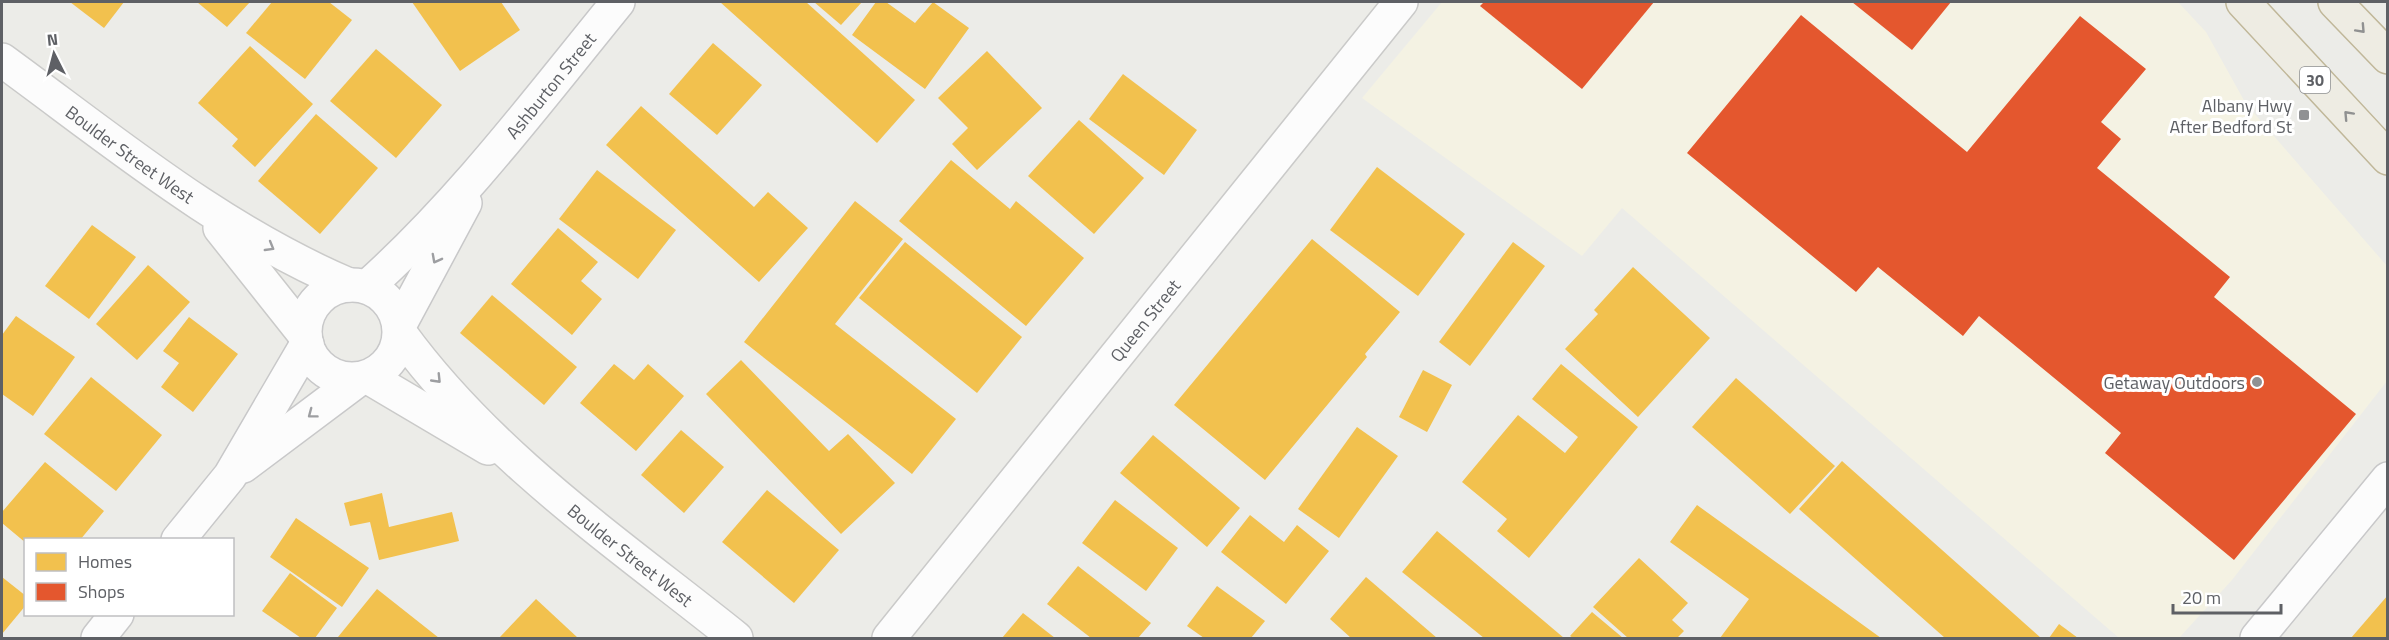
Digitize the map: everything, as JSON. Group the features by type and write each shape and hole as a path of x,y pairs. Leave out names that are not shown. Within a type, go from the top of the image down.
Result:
{"highway":[{"name":"30","path":"2243,2 2388,158"},
{"path":"2335,2 2388,57"}],"street":[{"name":"Ashburton Street","path":"358,286 391,265 482,169 618,2"},
{"name":"Queen Street","path":"889,639 1401,2"},
{"name":"Boulder Street West","path":"2,60 202,206 297,263 358,286"},
{"name":"Ashburton Street","path":"400,329 482,169"},
{"name":"Boulder Street West","path":"202,206 252,265 306,340"},
{"path":"180,538 230,476 306,340 310,311 317,301 326,293 358,286 389,302 400,329 393,355 387,364 363,378 230,476"},
{"name":"Boulder Street West","path":"400,329 423,365 526,470 736,639"},
{"path":"306,340 312,357 326,371 345,379 363,378"},
{"name":"Boulder Street West","path":"363,378 526,470"},
{"path":"2256,639 2388,479"},
{"path":"98,639 116,616"}],"shaded area":[{"path":"1442,2 2178,2 2206,32 2246,104 2387,266 2387,381 2232,580 2179,638 2119,638 1622,208 1582,256 1362,98"}],"building: Homes":[{"path":"70,2 124,2 104,28"},
{"path":"197,2 250,2 227,27"},
{"path":"272,2 329,2 352,20 305,79 246,33"},
{"path":"412,2 501,2 520,30 460,71"},
{"path":"720,2 806,2 915,100 877,143"},
{"path":"814,2 862,2 841,25"},
{"path":"876,2 886,2 915,23 933,2 969,28 925,89 852,35"},
{"path":"713,43 762,85 717,135 669,94"},
{"path":"250,46 313,104 255,167 232,146 238,139 198,103"},
{"path":"376,49 442,105 396,158 330,101"},
{"path":"987,51 1042,108 977,170 952,144 968,128 938,98"},
{"path":"1123,74 1197,130 1164,175 1089,119"},
{"path":"641,106 754,207 768,192 808,228 759,282 606,145"},
{"path":"316,114 378,168 320,234 258,181"},
{"path":"1079,120 1144,178 1094,234 1028,176"},
{"path":"951,160 1010,209 1016,201 1084,258 1026,326 899,221"},
{"path":"1377,167 1465,234 1418,296 1330,230"},
{"path":"597,170 676,230 638,279 559,219"},
{"path":"855,201 903,239 835,324 956,419 912,474 744,342"},
{"path":"92,225 136,257 89,319 45,286"},
{"path":"558,228 598,262 581,281 602,299 572,335 511,284"},
{"path":"1312,239 1400,312 1365,354 1367,357 1265,480 1174,405"},
{"path":"905,242 1022,337 977,393 859,298"},
{"path":"1513,242 1545,266 1470,366 1439,342"},
{"path":"148,265 190,302 137,360 96,324"},
{"path":"1633,267 1710,338 1638,417 1565,349 1598,314 1594,310"},
{"path":"492,295 577,367 544,405 460,333"},
{"path":"16,316 75,357 33,416 2,394 2,335"},
{"path":"189,317 238,354 193,412 161,387 179,363 163,351"},
{"path":"741,360 829,451 848,434 895,483 841,534 706,394"},
{"path":"614,364 634,380 648,364 684,396 636,451 580,403"},
{"path":"1561,364 1638,427 1529,558 1497,531 1507,519 1462,482 1518,415 1565,453 1578,437 1532,399"},
{"path":"1423,370 1452,385 1427,432 1399,417"},
{"path":"91,377 162,435 116,491 44,434"},
{"path":"1736,378 1835,466 1790,514 1692,427"},
{"path":"1357,427 1398,456 1339,538 1298,509"},
{"path":"681,430 724,467 684,513 641,475"},
{"path":"1153,435 1240,508 1207,547 1120,473"},
{"path":"1842,461 2041,638 1945,638 1799,509"},
{"path":"45,462 104,511 82,538 24,538 24,541 2,523 2,512"},
{"path":"767,490 839,550 794,603 722,542"},
{"path":"382,493 389,527 452,512 459,541 379,560 370,522 350,526 344,503"},
{"path":"1115,500 1178,548 1146,591 1082,543"},
{"path":"1697,505 1881,638 1720,638 1749,599 1670,542"},
{"path":"1250,515 1284,542 1297,525 1329,551 1286,604 1221,552"},
{"path":"296,518 369,568 342,607 270,557"},
{"path":"1437,531 1564,638 1484,638 1402,572"},
{"path":"1639,558 1688,603 1672,620 1684,631 1677,638 1628,638 1593,607"},
{"path":"1078,566 1151,623 1138,638 1091,638 1047,604"},
{"path":"290,573 337,608 315,638 301,638 262,611"},
{"path":"2,577 24,594 24,607 2,634"},
{"path":"1366,577 1437,638 1351,638 1330,619"},
{"path":"1217,586 1265,621 1251,638 1204,638 1187,626"},
{"path":"377,589 439,638 338,637"},
{"path":"2388,595 2388,638 2351,638"},
{"path":"536,599 578,638 499,638"},
{"path":"1592,612 1623,638 1573,638 1570,636"},
{"path":"1023,613 1055,638 1002,638"},
{"path":"2059,624 2078,638 2049,638"}],"building: Shops":[{"path":"1484,2 1654,2 1582,89 1480,6"},
{"path":"1852,2 1951,2 1912,50"},
{"path":"1801,15 1967,152 2080,16 2146,69 2101,122 2121,139 2097,168 2230,277 2214,297 2356,414 2234,560 2105,453 2121,433 1979,316 1963,336 1878,267 1856,292 1687,153"}],"place":[{"name":"Albany Hwy After Bedford St","path":"2304,115"},
{"name":"Getaway Outdoors","path":"2257,382"}]}
